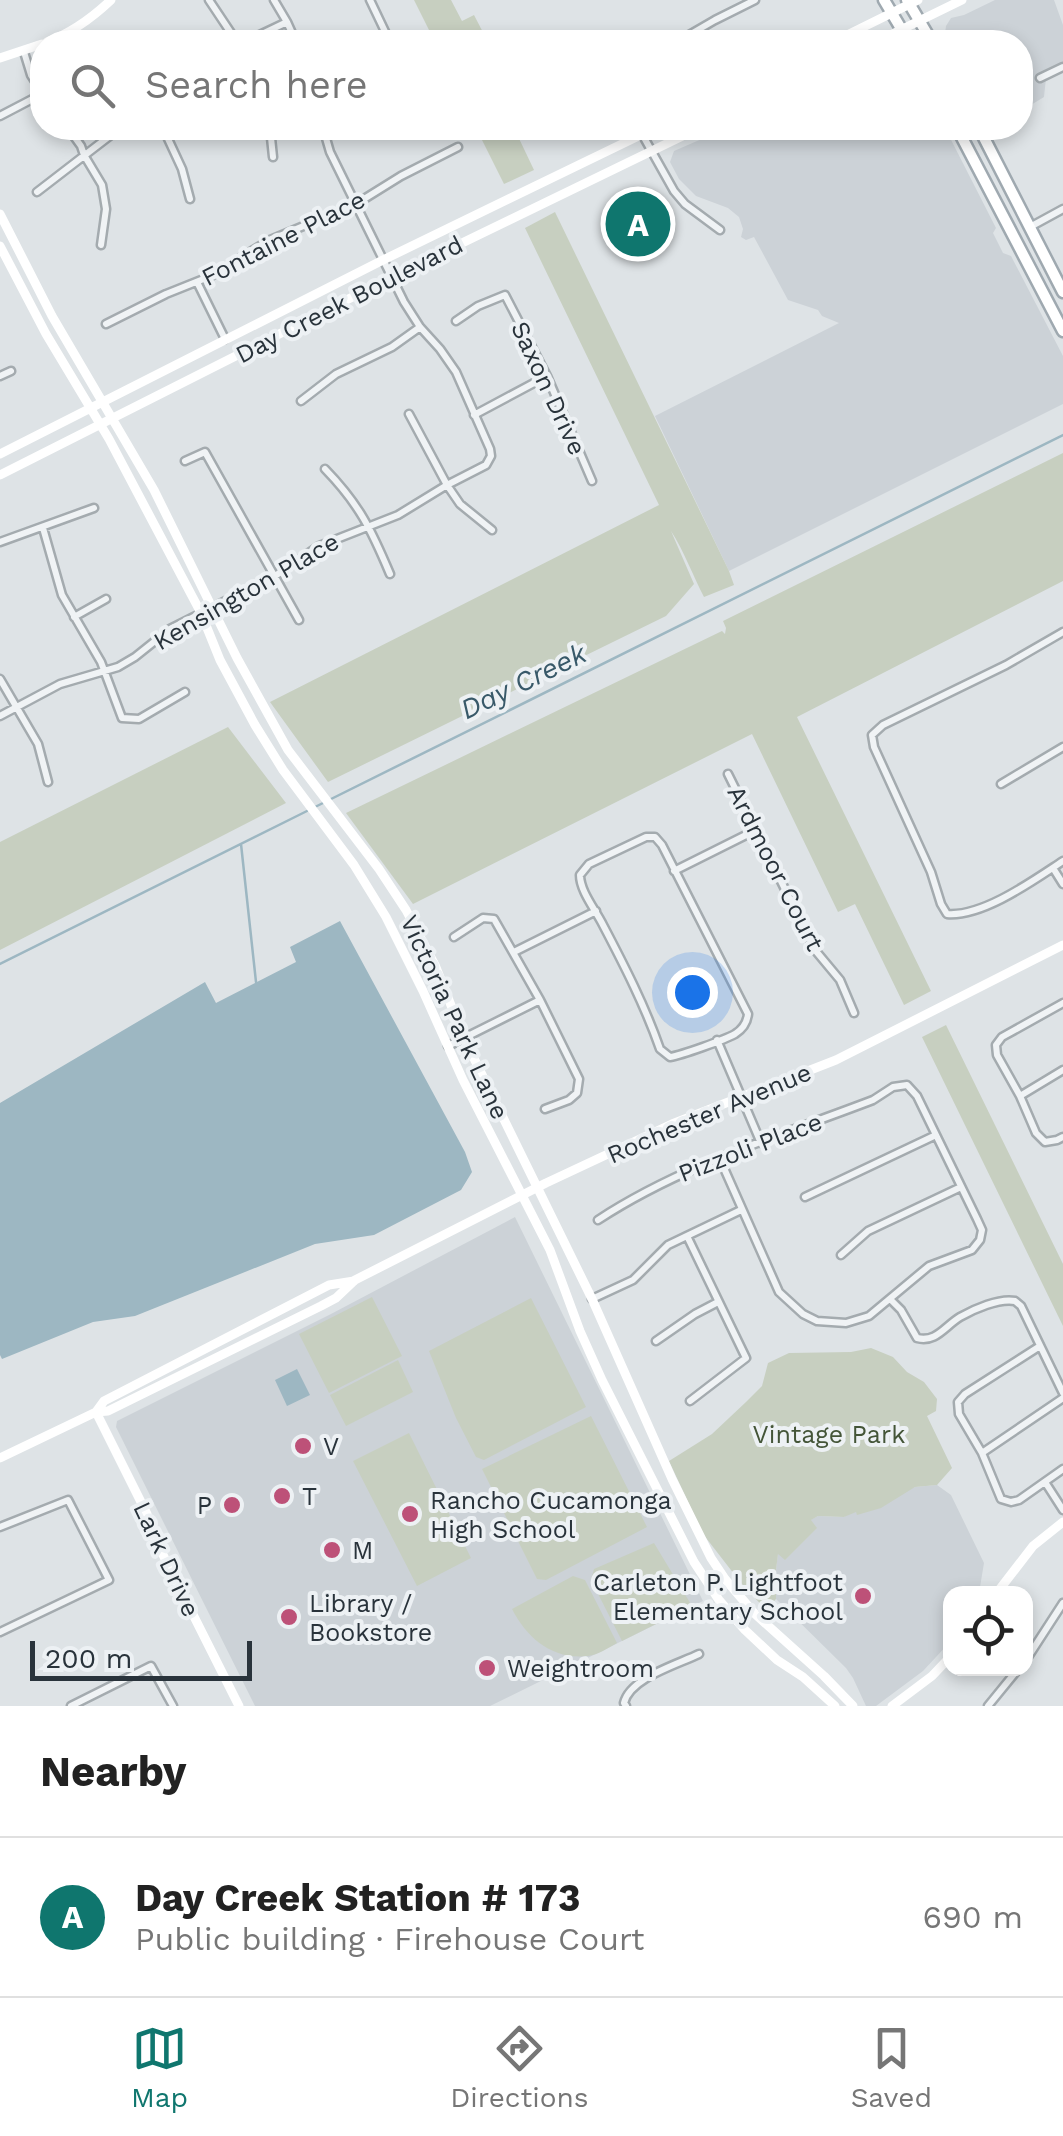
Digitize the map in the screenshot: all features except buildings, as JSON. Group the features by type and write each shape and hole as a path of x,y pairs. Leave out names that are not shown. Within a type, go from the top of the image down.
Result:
{"main road":[{"path":"884,0 902,30"},
{"path":"911,1 925,30"},
{"path":"963,140 1063,331"},
{"path":"985,140 1063,292"}],"street":[{"path":"71,30 111,0"},
{"path":"209,0 229,30"},
{"path":"274,0 291,30"},
{"path":"370,0 384,30"},
{"path":"698,30 756,0"},
{"path":"902,30 962,0"},
{"path":"857,30 911,1"},
{"path":"271,30 288,22"},
{"path":"0,58 30,49"},
{"path":"24,52 30,69"},
{"path":"1040,78 1063,67"},
{"path":"0,116 30,100"},
{"path":"77,140 102,185 106,209 101,246"},
{"path":"37,192 104,140"},
{"path":"169,140 182,168 190,199"},
{"path":"271,140 273,157"},
{"path":"326,140 404,302 456,372 474,415 548,376"},
{"name":"Day Creek Boulevard","path":"0,454 630,140"},
{"path":"645,140 680,199 720,230"},
{"name":"Day Creek Boulevard","path":"0,475 672,140"},
{"name":"Fontaine Place","path":"106,324 228,268 270,240 356,204 458,148"},
{"path":"1030,227 1063,209"},
{"name":"Victoria Park Lane","path":"0,214 52,316 154,490 288,750 406,910 711,1558 755,1614 853,1706"},
{"name":"Victoria Park Lane","path":"0,246 39,322 100,424 261,735 376,899 550,1250 602,1380 707,1584 758,1644 835,1706"},
{"path":"197,282 225,339"},
{"name":"Saxon Drive","path":"456,321 478,306 506,295 548,376 592,481"},
{"path":"301,401 336,374 392,347 420,327"},
{"path":"0,376 11,370"},
{"path":"410,414 460,504 492,530"},
{"name":"Kensington Place","path":"0,716 60,684 127,662 158,636 275,576 320,546 398,515 480,469 489,461 490,449 474,415"},
{"path":"185,461 206,452 299,620"},
{"path":"326,468 370,526 390,574"},
{"path":"0,542 94,508"},
{"path":"43,528 62,595 105,671 122,718 139,719 185,692"},
{"path":"74,617 106,599"},
{"path":"1063,632 1006,666 884,725 872,735 931,872 940,904 948,914 960,915 977,909 1016,891 1063,861"},
{"path":"0,679 38,744 48,782"},
{"path":"1002,784 1063,747"},
{"name":"Ardmoor Court","path":"728,774 816,950 840,980 854,1013"},
{"path":"674,871 756,830"},
{"path":"646,837 655,837 662,845 674,871 748,1014 747,1023 736,1033 670,1057 660,1049 634,987 580,884 580,874 589,864 646,837"},
{"path":"1052,868 1063,884"},
{"path":"514,952 596,911"},
{"path":"454,937 483,918 494,918 540,1000 579,1079 578,1093 545,1109"},
{"name":"Rochester Avenue","path":"0,1458 96,1412 108,1412 321,1306 355,1280 522,1195 672,1124 836,1060 1063,945"},
{"path":"448,1046 540,1000"},
{"path":"1063,1004 1002,1036 996,1044 996,1055 1036,1133 1045,1142 1063,1137"},
{"path":"717,1040 760,1142"},
{"path":"1020,1096 1063,1070"},
{"name":"Pizzoli Place","path":"598,1220 646,1190 720,1157 872,1100 893,1088 906,1085 936,1135"},
{"path":"720,1157 779,1292 817,1321 846,1322 869,1316 929,1266 972,1250 980,1240 982,1230 936,1135 804,1197"},
{"path":"841,1255 868,1231 961,1187"},
{"path":"592,1299 633,1280 668,1245 741,1210"},
{"path":"687,1236 746,1358 690,1401"},
{"path":"890,1300 901,1310 917,1338 924,1341 961,1316 1008,1299 1021,1306 1063,1396 982,1453"},
{"path":"656,1340 718,1302"},
{"path":"1040,1346 964,1394 958,1402 959,1414 982,1453 1001,1499 1019,1500 1063,1469"},
{"name":"Lark Drive","path":"96,1412 239,1706"},
{"path":"1045,1482 1063,1510"},
{"path":"0,1528 68,1500 108,1580 0,1632"},
{"path":"1002,1586 1033,1546 1063,1522"},
{"path":"1033,1647 1063,1602"},
{"path":"626,1706 627,1692 639,1682 699,1654"},
{"path":"892,1706 943,1664"},
{"path":"71,1706 151,1666 173,1706"},
{"path":"988,1706 1013,1676"}],"shaded area":[{"path":"995,0 1054,0 1063,25 1063,70 1046,78 1044,97 1033,104 1033,30 945,30 951,18"},
{"path":"699,140 951,140 996,228 993,233 1003,253 1011,256 1063,356 1063,404 729,571 655,416 839,323 818,310 788,300 754,237 741,237 739,217 728,208 696,196 679,179 670,162 674,151"},
{"name":"Rancho Cucamonga High School","path":"515,1217 703,1601 490,1706 255,1706 116,1427 117,1421"},
{"name":"Carleton P. Lightfoot Elementary School","path":"937,1485 951,1495 984,1563 980,1586 943,1586 943,1650 923,1671 876,1706 866,1706 846,1668 776,1599 778,1553 802,1524 818,1516 844,1517 915,1487"}],"green space":[{"path":"414,0 451,0 462,21 474,15 482,30 429,30"},
{"path":"482,140 520,140 534,170 504,184"},
{"path":"555,212 734,585 704,597 671,531 694,584 666,616 328,782 270,702 659,505 525,228"},
{"path":"1063,453 1063,581 797,717 931,991 904,1005 855,904 838,912 752,734 413,904 346,813 722,631 725,634 723,621"},
{"path":"228,727 286,803 0,950 0,842"},
{"path":"946,1025 1063,1264 1063,1326 922,1037"},
{"path":"372,1297 402,1356 329,1393 299,1334"},
{"path":"531,1298 586,1407 484,1460 476,1457 456,1418 429,1351"},
{"name":"Vintage Park","path":"871,1348 893,1357 924,1382 937,1399 936,1411 927,1416 952,1468 937,1485 915,1487 881,1508 811,1520 817,1528 785,1560 778,1554 776,1599 766,1610 703,1534 669,1461 712,1434 746,1402 762,1386 768,1363 789,1353"},
{"path":"398,1360 413,1392 346,1426 330,1395"},
{"path":"591,1416 647,1527 546,1580 537,1579 482,1469"},
{"path":"409,1433 471,1558 417,1586 353,1461"},
{"path":"654,1543 692,1606 622,1641 591,1580 594,1569"},
{"path":"573,1576 585,1580 617,1643 592,1655 552,1651 533,1638 512,1609"}],"water":[{"path":"340,921 465,1152 472,1172 461,1190 374,1235 315,1244 135,1316 93,1322 2,1359 0,1103 205,982 216,1003 296,962 290,947"},
{"path":"297,1369 310,1395 287,1406 275,1380"}],"waterway":[{"name":"Day Creek","path":"315,807 1063,435"},
{"name":"Day Creek","path":"0,964 307,811"},
{"path":"241,844 256,982"}],"place":[{"name":"Day Creek Station # 173","path":"638,224"},
{"name":"V","path":"303,1446"},
{"name":"T","path":"282,1496"},
{"name":"P","path":"232,1505"},
{"name":"Rancho Cucamonga High School","path":"410,1514"},
{"name":"M","path":"332,1550"},
{"name":"Carleton P. Lightfoot Elementary School","path":"863,1596"},
{"name":"Library / Bookstore","path":"289,1617"},
{"name":"Weightroom","path":"487,1668"}]}
